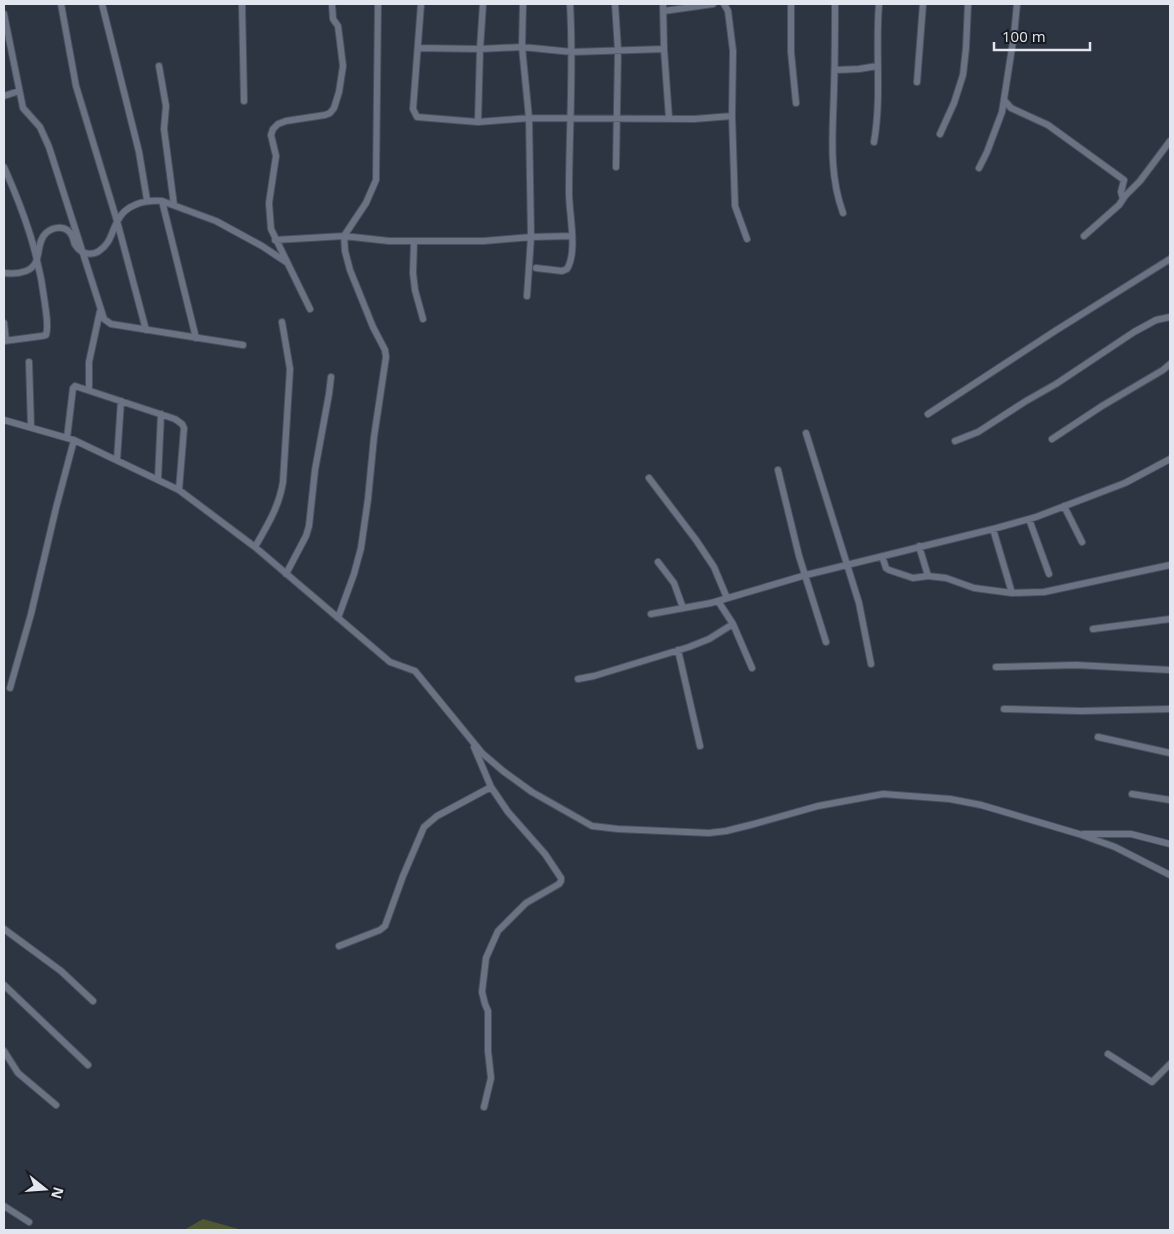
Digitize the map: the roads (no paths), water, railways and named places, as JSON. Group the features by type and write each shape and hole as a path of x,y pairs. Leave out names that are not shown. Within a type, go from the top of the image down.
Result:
{"street":[{"path":"61,4 76,86 117,221 146,330"},
{"path":"102,4 139,152 147,200"},
{"path":"242,4 244,101"},
{"path":"310,309 275,240 270,220 269,203 276,156 271,135 273,129 278,124 325,115 334,108 339,92 343,66 338,26 332,19 332,4"},
{"path":"338,618 361,548 374,437 386,357 350,270 345,251 344,236 366,203 376,180 378,4"},
{"path":"422,4 413,108 417,117 478,122 529,118 618,117 694,119 732,116"},
{"path":"478,122 483,4"},
{"path":"522,4 522,47 529,118 532,237 527,296"},
{"path":"536,268 562,271 567,269 572,257 569,194 572,52 570,4"},
{"path":"615,4 618,50 616,167"},
{"path":"663,4 664,49 670,118"},
{"path":"664,11 713,4"},
{"path":"724,4 728,11 733,51 732,116 735,206 736,214 747,239"},
{"path":"792,4 791,52 796,103"},
{"path":"834,4 835,70 832,165 835,189 843,213"},
{"path":"874,142 878,108 877,28 879,4"},
{"path":"917,82 923,4"},
{"path":"940,134 954,103 963,75 968,4"},
{"path":"979,168 999,123 1014,35 1017,4"},
{"path":"4,14 23,108 40,127 49,147 104,319 107,322 146,330 243,346"},
{"path":"418,48 480,49 522,47 572,52 664,49"},
{"path":"158,66 166,106 164,129 174,205"},
{"path":"835,70 877,66"},
{"path":"4,96 19,91"},
{"path":"1004,100 1011,108 1048,125 1124,180 1121,192 1123,199"},
{"path":"1084,236 1119,205 1170,141"},
{"path":"4,167 18,198 34,245 42,280 48,326 46,334 5,341 4,323"},
{"path":"4,272 12,274 21,273 34,266 38,260 40,242 46,233 56,228 63,227 70,231 76,248 82,252 92,254 99,251 113,234 117,221 129,209 147,200 162,200 216,221 262,246 288,263"},
{"path":"162,200 196,338"},
{"path":"275,240 344,236 389,241 484,241 571,236"},
{"path":"414,241 413,273 415,290 423,319"},
{"path":"928,414 1170,259"},
{"path":"89,390 89,362 100,310"},
{"path":"955,441 978,432 1134,332 1156,320 1170,317"},
{"path":"255,547 276,509 283,482 290,369 282,322"},
{"path":"29,362 31,427"},
{"path":"1052,439 1170,364"},
{"path":"286,574 306,536 309,526 315,470 330,394 331,377"},
{"path":"10,688 31,614 56,508 70,439 73,388 75,386 89,390 179,421 184,428 179,490"},
{"path":"117,460 121,401"},
{"path":"158,479 161,414"},
{"path":"4,420 70,439 179,490 255,547 390,662 414,671 482,753 503,771 532,792 584,822 603,828 690,832 726,831 818,806 883,794 950,799 981,805 1079,834 1114,848 1170,876"},
{"path":"806,433 859,603 871,664"},
{"path":"651,614 718,601 848,564 993,530 1029,519 1125,483 1170,459"},
{"path":"778,470 799,556 826,642"},
{"path":"649,478 696,540 714,568 727,598"},
{"path":"1064,506 1082,542"},
{"path":"1029,519 1049,574"},
{"path":"993,530 1012,593"},
{"path":"919,546 928,576"},
{"path":"882,556 886,568 893,572 916,578 928,576 946,578 974,588 1012,593 1044,592 1170,565"},
{"path":"658,562 674,583 683,608"},
{"path":"718,601 733,624 752,668"},
{"path":"1093,628 1170,619"},
{"path":"578,679 594,676 710,639 733,624"},
{"path":"678,650 700,746"},
{"path":"996,667 1076,665 1170,670"},
{"path":"1004,709 1081,711 1170,709"},
{"path":"1098,736 1170,753"},
{"path":"472,740 492,787 508,812 545,854 561,878 559,884 526,902 498,931 486,958 482,992 488,1011 488,1051 491,1078 484,1107"},
{"path":"339,946 380,930 385,926 402,876 424,827 437,816 492,787"},
{"path":"1132,794 1170,800"},
{"path":"1079,834 1130,834 1170,844"},
{"path":"4,929 61,971 94,1001"},
{"path":"4,985 88,1065"},
{"path":"4,1051 18,1072 56,1105"},
{"path":"1108,1054 1152,1082 1170,1064"},
{"path":"4,1206 29,1222"}]}
